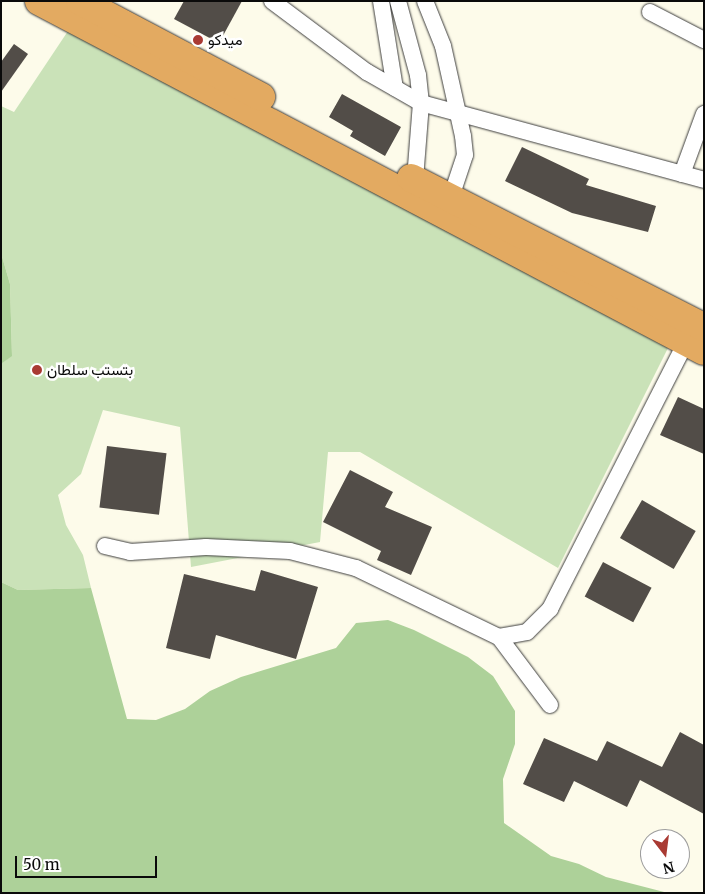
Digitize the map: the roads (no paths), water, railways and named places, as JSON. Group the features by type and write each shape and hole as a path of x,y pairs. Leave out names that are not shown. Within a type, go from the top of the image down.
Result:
{"highway":[{"path":"39,1 698,340"},
{"path":"80,1 415,180 451,197 698,340"}],"street":[{"path":"272,1 367,72 421,103 704,180"},
{"path":"381,1 395,88"},
{"path":"398,1 418,75 421,103 415,180"},
{"path":"425,1 443,46 460,114 464,155 451,197"},
{"path":"650,12 704,40"},
{"path":"682,174 704,114"},
{"path":"499,637 527,632 550,609 698,340"},
{"path":"105,546 130,552 206,547 290,551 356,568 499,637 550,705"}],"place":[{"name":"ميدكو","path":"198,40"},
{"name":"بتستب سلطان","path":"37,370"}]}
